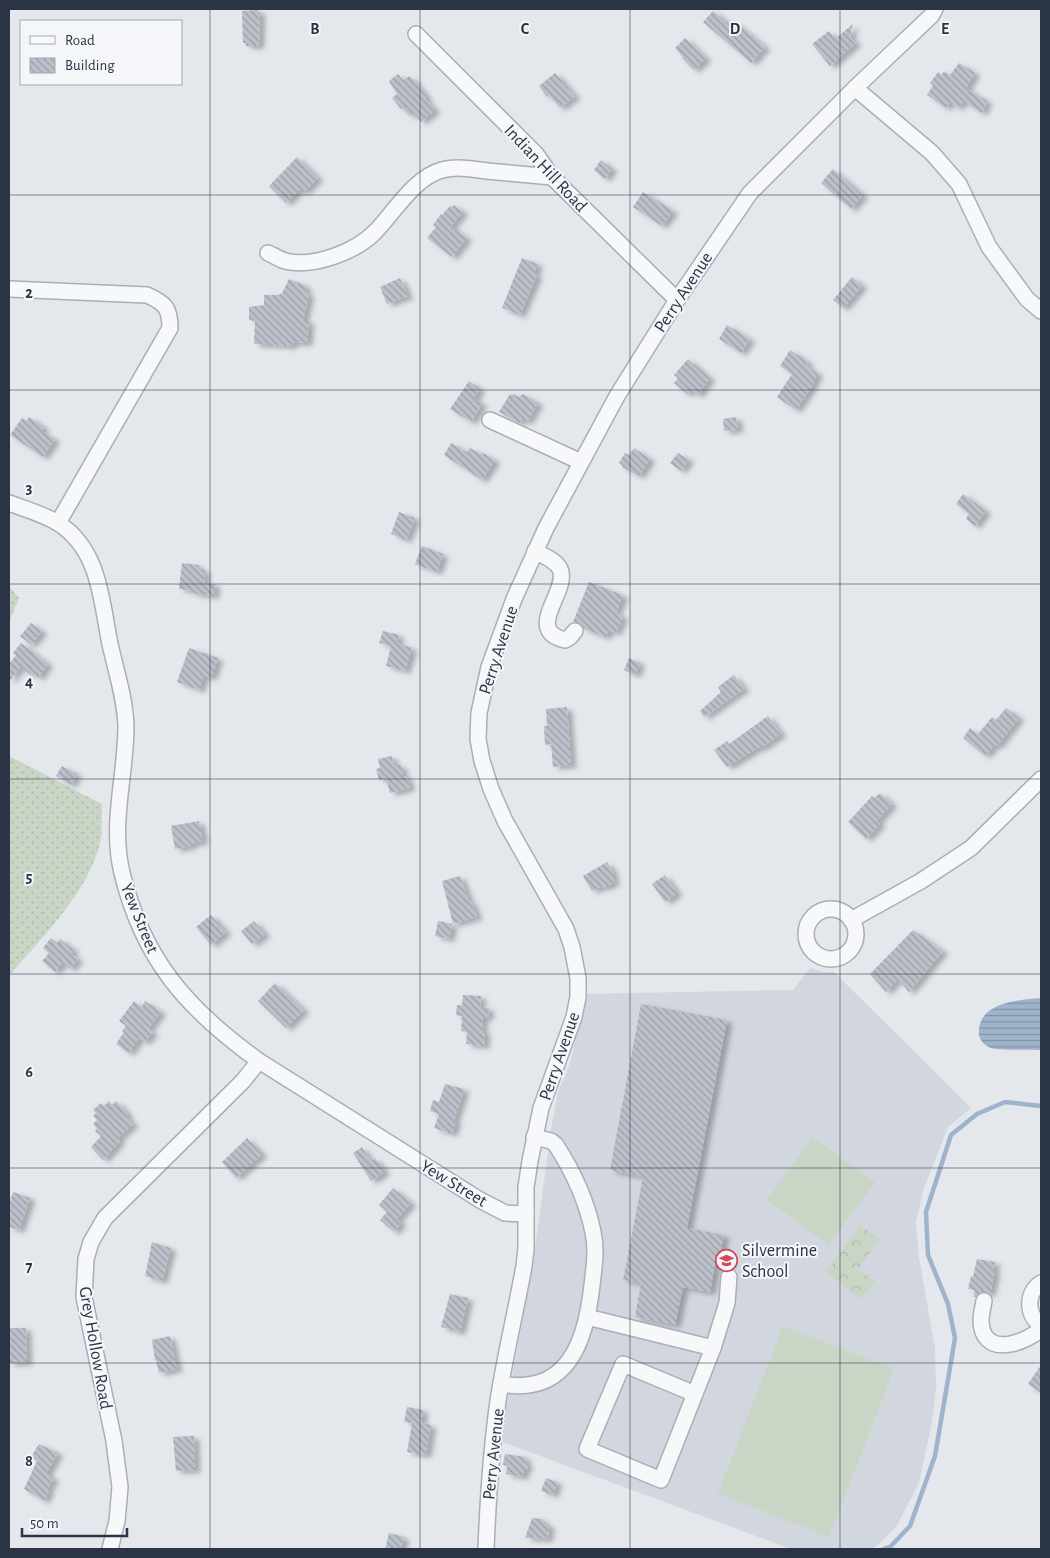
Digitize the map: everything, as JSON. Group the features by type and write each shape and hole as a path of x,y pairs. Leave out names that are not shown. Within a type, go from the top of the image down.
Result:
{"street":[{"name":"Perry Avenue","path":"486,1549 489,1481 501,1384 526,1249 526,1187 534,1137 546,1094 574,1017 578,997 577,967 566,929 512,835 496,801 482,761 478,731 480,704 489,667 508,615 535,551 617,396 676,300 750,193 855,88 931,16 935,9"},
{"name":"Indian Hill Road","path":"416,34 530,148 546,166 552,177 676,300"},
{"path":"855,88 932,153 959,184 989,247 1027,299 1041,311"},
{"path":"268,253 285,261 308,263 330,259 354,247 374,233 422,180 441,170 460,168 552,177"},
{"path":"9,289 147,295 161,301 170,313 170,328 58,523"},
{"path":"490,420 581,462"},
{"name":"Yew Street","path":"9,503 58,523 78,540 93,565 123,702 126,726 118,810 118,846 122,872 137,922 155,958 182,995 224,1036 259,1062 480,1200 505,1213 526,1214"},
{"path":"535,551 549,558 561,571 560,582 549,614 548,628 552,635 565,640 575,631"},
{"path":"851,920 920,881 972,848 1041,779"},
{"name":"Grey Hollow Road","path":"110,1549 117,1521 120,1487 114,1441 84,1297 86,1259 91,1242 105,1218 114,1208 244,1081 259,1062"},
{"path":"501,1384 513,1386 533,1385 544,1382 557,1374 567,1363 574,1351 587,1317 596,1250 588,1212 574,1179 556,1145 551,1141 534,1137"},
{"path":"695,1394 623,1364 587,1449 661,1480 695,1394 713,1348 727,1304 730,1276"},
{"path":"1041,1283 1033,1290 1029,1307 1032,1315 1041,1325"},
{"path":"984,1301 980,1322 985,1337 990,1340 1006,1345 1018,1343 1031,1338 1041,1330"},
{"path":"587,1317 713,1348"}],"shaded area":[{"name":"Silvermine School","path":"810,968 823,972 834,972 971,1108 948,1127 924,1188 916,1222 919,1258 935,1348 936,1388 932,1422 919,1483 896,1527 877,1546 870,1549 791,1549 500,1441 533,1263 552,1123 558,1092 570,1064 579,1024 582,994 793,990"}],"green space":[{"path":"9,586 19,598 9,622"},
{"path":"9,756 102,804 100,843 94,862 85,880 62,914 9,976"},
{"path":"812,1137 875,1182 829,1245 767,1200"},
{"path":"860,1225 880,1239 858,1269 875,1281 861,1299 826,1273"},
{"path":"783,1326 894,1369 829,1537 718,1493"}],"water":[{"path":"1041,998 1041,1050 996,1049 989,1047 981,1041 979,1036 980,1023 992,1009 1011,1002"}],"building":[{"path":"258,10 260,12 259,44 258,46 246,46 246,43 243,43 242,11"},
{"path":"713,11 732,26 735,22 765,47 751,63 703,22"},
{"path":"853,24 850,37 856,43 830,66 812,44 829,31 835,39"},
{"path":"685,38 706,58 694,70 675,48"},
{"path":"959,63 975,73 966,88 987,101 982,113 963,101 958,108 950,102 946,108 927,95 933,85 930,83 938,72 942,75 944,71 950,75"},
{"path":"555,73 575,96 560,108 549,95 547,97 539,86"},
{"path":"398,74 403,80 410,76 427,97 425,99 435,110 421,122 414,113 410,116 401,109 392,98 397,94 389,81"},
{"path":"297,157 318,178 304,192 300,189 286,203 269,186"},
{"path":"601,160 612,169 605,179 594,170"},
{"path":"833,169 863,195 851,209 821,183"},
{"path":"643,192 673,211 662,226 633,207"},
{"path":"454,205 463,212 451,226 467,238 452,257 427,238 436,227 433,225 441,214"},
{"path":"522,258 538,264 534,273 537,275 520,315 502,308"},
{"path":"852,277 862,286 843,308 833,300"},
{"path":"400,278 408,296 387,304 380,287"},
{"path":"289,279 306,286 305,293 309,294 303,321 309,321 307,343 293,342 292,346 254,344 255,321 249,320 249,307 264,305 264,295 278,295 282,293"},
{"path":"727,325 750,339 741,353 719,339"},
{"path":"790,350 808,362 806,365 818,374 796,410 777,397 792,374 780,366"},
{"path":"688,359 710,378 698,395 691,390 687,394 674,383 678,378 674,375"},
{"path":"469,381 480,389 474,398 482,404 471,422 450,409"},
{"path":"510,394 519,397 523,394 538,403 527,422 522,419 519,423 499,412"},
{"path":"29,417 44,427 41,431 55,439 43,457 10,435 22,418 27,421"},
{"path":"736,417 738,430 724,431 723,419"},
{"path":"451,443 467,452 470,448 495,460 482,480 444,455"},
{"path":"634,448 650,459 639,476 622,467 619,463 625,453 629,455"},
{"path":"678,453 689,460 681,471 670,463"},
{"path":"963,494 986,511 975,526 966,519 969,514 956,504"},
{"path":"399,512 415,518 406,540 391,534"},
{"path":"422,546 443,554 437,572 415,564"},
{"path":"182,563 199,565 199,569 205,570 204,583 215,584 214,596 179,589"},
{"path":"589,582 623,595 616,613 623,616 616,633 608,630 606,637 584,629 581,624 573,622"},
{"path":"31,623 42,631 31,645 20,636"},
{"path":"383,631 399,635 397,643 412,648 405,671 386,666 391,646 379,643"},
{"path":"21,643 48,664 38,678 33,673 31,675 20,667 9,682 9,664 16,655 13,653"},
{"path":"189,648 218,658 211,678 204,675 199,690 177,682"},
{"path":"629,658 640,663 635,675 624,670"},
{"path":"734,675 744,689 704,717 700,711 721,692 718,687"},
{"path":"567,707 571,765 553,767 551,744 545,745 544,726 547,726 546,709"},
{"path":"1006,708 1019,718 997,746 995,744 985,756 963,738 970,728 978,734 992,717 996,720"},
{"path":"768,716 781,734 761,748 759,747 727,767 714,750 727,741 729,744"},
{"path":"392,756 394,765 401,765 403,776 406,776 410,788 390,793 386,778 379,780 376,769 380,768 378,759"},
{"path":"62,766 77,774 71,785 56,776"},
{"path":"880,793 892,804 877,821 880,824 866,839 848,822 872,796 874,798"},
{"path":"199,821 203,841 191,844 191,846 175,849 171,826"},
{"path":"607,862 614,875 612,877 615,882 592,891 583,876"},
{"path":"665,875 677,893 665,902 652,884"},
{"path":"460,876 477,917 453,924 442,881"},
{"path":"211,915 226,932 211,945 196,927"},
{"path":"254,921 265,934 252,944 241,931"},
{"path":"438,921 452,924 449,939 435,936"},
{"path":"913,930 943,951 909,992 898,979 886,992 870,974"},
{"path":"51,938 57,943 60,939 74,950 71,954 78,959 70,969 63,962 55,972 42,961 49,953 43,948"},
{"path":"275,983 304,1010 286,1028 258,1001"},
{"path":"463,995 481,996 480,1007 489,1008 488,1018 483,1017 484,1046 466,1044 467,1032 461,1031 462,1016 456,1015 457,1005 462,1005"},
{"path":"134,1001 142,1007 145,1001 161,1012 148,1029 153,1032 145,1042 139,1038 129,1053 116,1044 126,1026 119,1021"},
{"path":"641,1004 727,1020 687,1228 724,1235 720,1254 717,1254 710,1292 683,1287 675,1325 635,1317 641,1283 623,1280 643,1177 610,1170"},
{"path":"445,1084 464,1089 452,1134 434,1128 439,1114 430,1111 433,1100 439,1102"},
{"path":"109,1101 112,1105 116,1101 128,1114 126,1116 133,1124 118,1138 120,1141 103,1160 91,1147 101,1136 95,1131 97,1129 93,1124 97,1120 93,1116 96,1113 93,1110 101,1103 104,1106"},
{"path":"247,1138 262,1154 236,1178 222,1162"},
{"path":"362,1147 371,1162 375,1158 385,1172 371,1181 353,1153"},
{"path":"393,1188 411,1203 397,1219 401,1223 394,1232 380,1220 387,1212 379,1205"},
{"path":"13,1192 30,1198 19,1230 9,1227 9,1204"},
{"path":"152,1242 171,1248 162,1281 145,1276"},
{"path":"977,1259 995,1262 993,1271 995,1271 990,1294 981,1292 974,1297 975,1290 968,1289"},
{"path":"450,1294 468,1298 460,1332 441,1327"},
{"path":"9,1328 26,1328 27,1362 9,1363"},
{"path":"170,1336 177,1369 159,1373 152,1340"},
{"path":"1041,1365 1041,1393 1028,1384"},
{"path":"407,1407 423,1410 421,1423 431,1425 426,1455 407,1452 412,1423 404,1422"},
{"path":"194,1436 195,1470 176,1471 173,1437"},
{"path":"39,1444 58,1453 46,1474 54,1478 47,1490 49,1491 44,1501 24,1489 37,1461 31,1457"},
{"path":"505,1454 526,1457 525,1462 528,1468 524,1470 523,1477 506,1474 507,1466 503,1465"},
{"path":"546,1478 557,1482 553,1495 541,1491"},
{"path":"532,1518 543,1519 543,1524 549,1524 548,1539 525,1538"},
{"path":"389,1533 404,1537 401,1549 385,1549"}],"waterway":[{"path":"884,1549 890,1547 910,1526 935,1456 955,1338 948,1304 928,1255 926,1212 951,1135 977,1114 1005,1102 1041,1106"}],"place":[{"name":"Silvermine School","path":"726,1260"}]}
